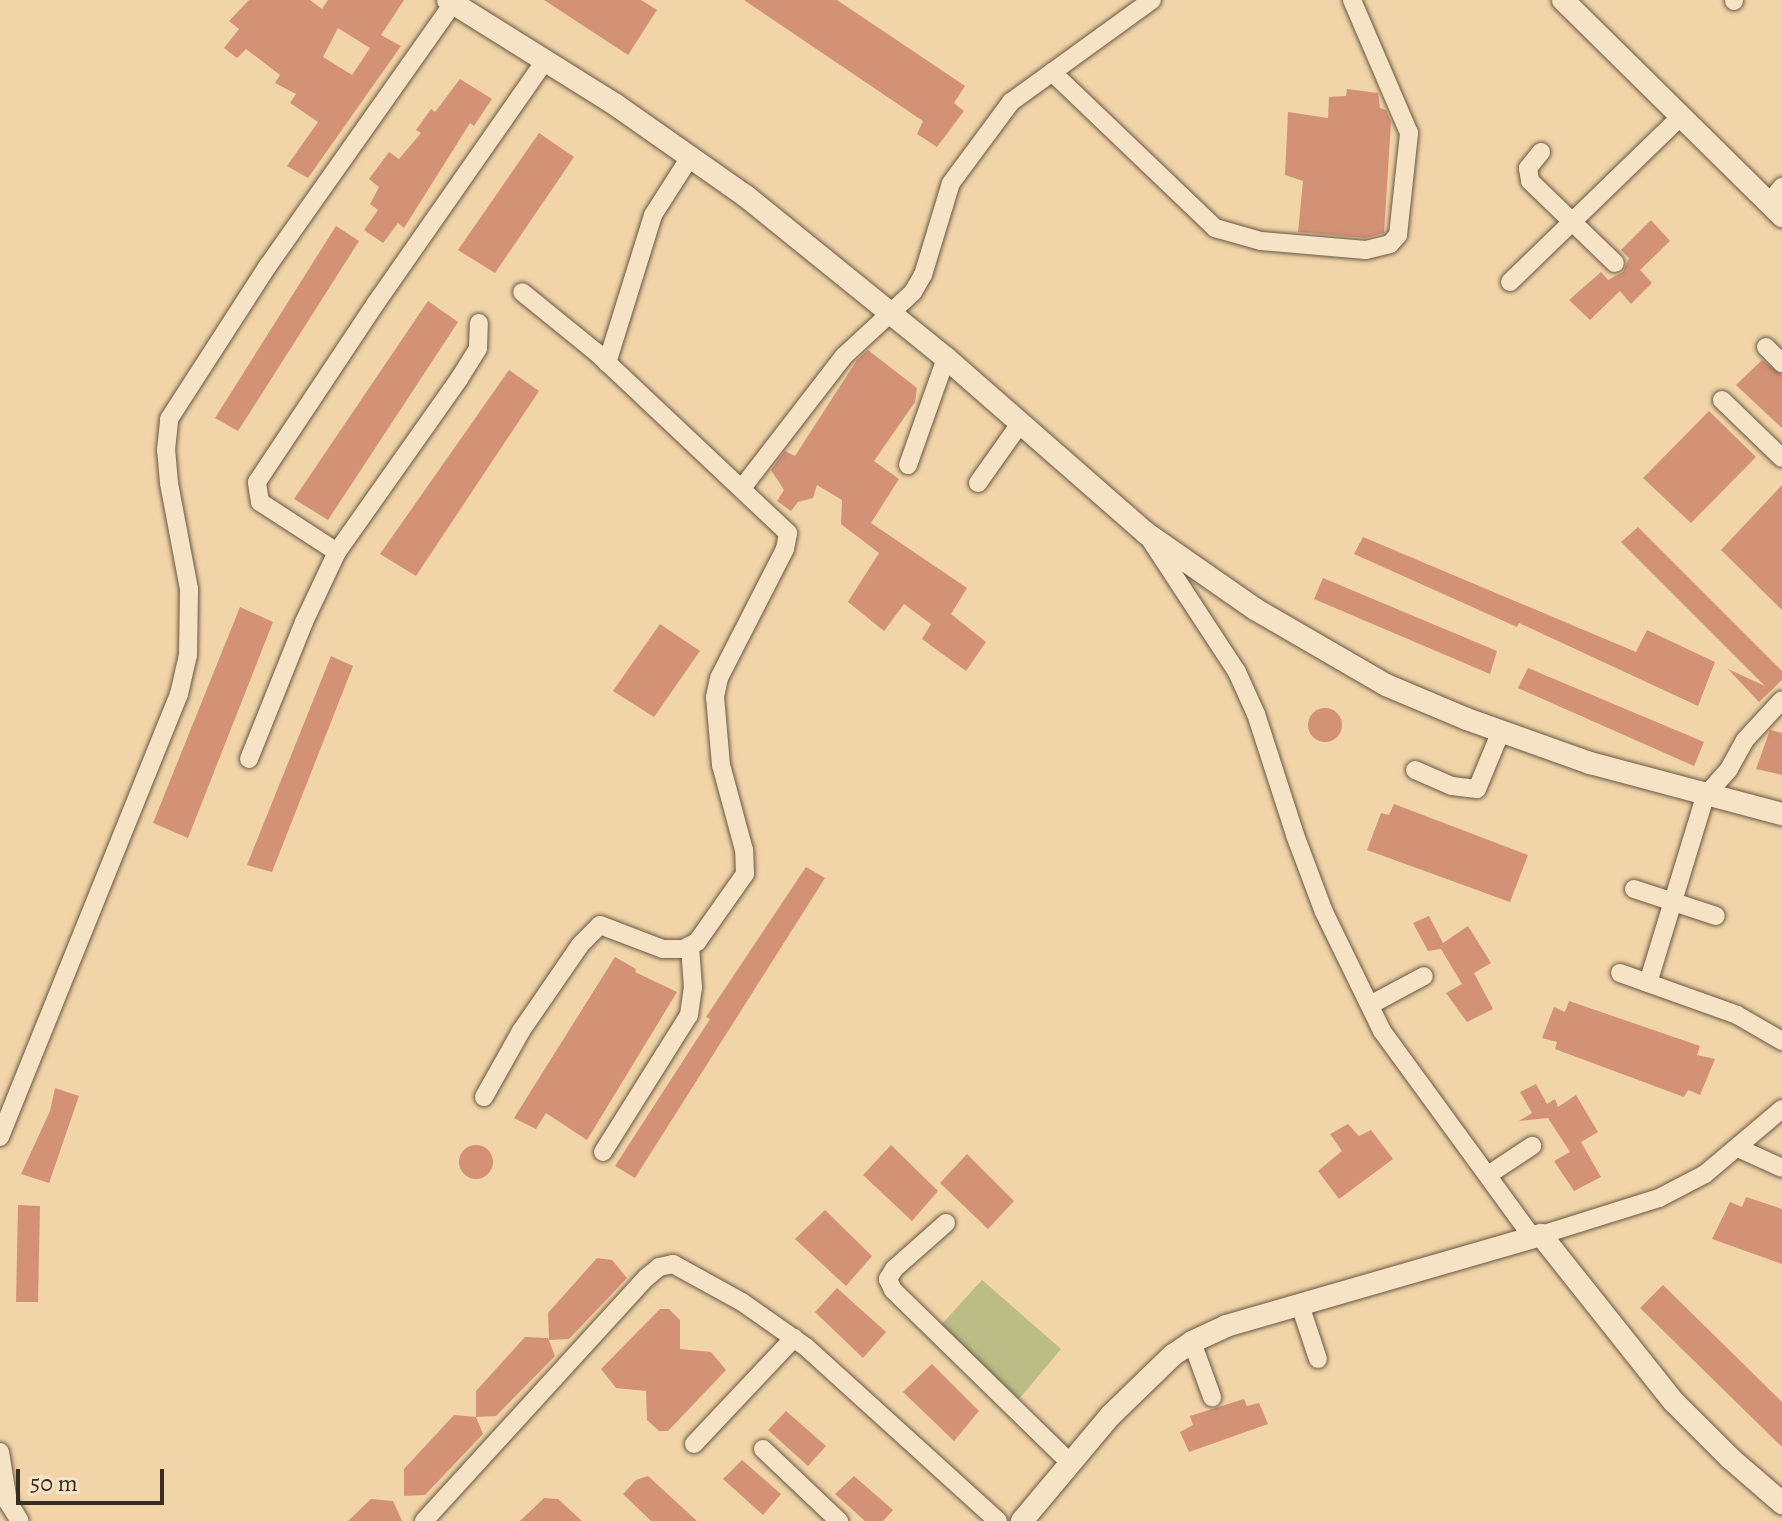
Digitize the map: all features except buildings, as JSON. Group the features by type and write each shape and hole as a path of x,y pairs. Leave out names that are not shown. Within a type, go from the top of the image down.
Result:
{"street":[{"path":"742,488 844,356 913,292 923,275 951,183 1011,102 1152,0"},
{"path":"1052,72 1215,228 1261,241 1366,250 1390,244 1398,235 1409,133 1352,0"},
{"path":"1563,0 1681,116 1778,202"},
{"path":"0,1137 153,765 185,668 189,589 169,483 166,450 169,419 267,267 451,2 545,61 747,197 946,358 1146,533 1255,609 1386,685 1501,731 1705,796 1782,814"},
{"path":"337,552 260,502 257,482 376,303 545,61"},
{"path":"1510,282 1681,116"},
{"path":"1541,152 1528,168 1530,181 1615,263"},
{"path":"607,363 653,215 690,157"},
{"path":"484,1097 521,1031 580,945 600,925 663,949 683,949 697,942 745,874 744,850 721,765 715,697 719,678 785,549 788,533 607,363 522,292"},
{"path":"249,759 304,622 337,552 459,379 478,348 479,323"},
{"path":"1766,347 1782,363"},
{"path":"908,465 946,358"},
{"path":"1722,400 1782,458"},
{"path":"978,483 1019,425"},
{"path":"1146,533 1237,672 1256,714 1295,835 1324,912 1382,1031 1488,1175 1674,1402 1730,1458 1782,1503"},
{"path":"1648,983 1705,796 1729,769 1745,740 1782,700"},
{"path":"1415,770 1452,786 1477,789 1501,731"},
{"path":"1634,889 1716,916"},
{"path":"603,1152 689,1015 693,988 690,946"},
{"path":"1620,973 1737,1015 1782,1041"},
{"path":"1370,1005 1424,976"},
{"path":"1022,1521 1110,1416 1173,1355 1192,1342 1226,1326 1659,1198 1705,1174 1782,1109"},
{"path":"1488,1175 1532,1146"},
{"path":"1738,1148 1782,1168"},
{"path":"946,1223 894,1269 888,1279 893,1290 1070,1463"},
{"path":"424,1521 659,1267 673,1264 685,1268 794,1338 869,1401 998,1521"},
{"path":"1300,1305 1318,1359"},
{"path":"694,1444 794,1338"},
{"path":"1192,1342 1212,1397"},
{"path":"763,1449 839,1521"},
{"path":"0,1452 4,1499 20,1521"}],"green space":[{"path":"982,1280 1061,1349 1019,1399 941,1325"}]}
